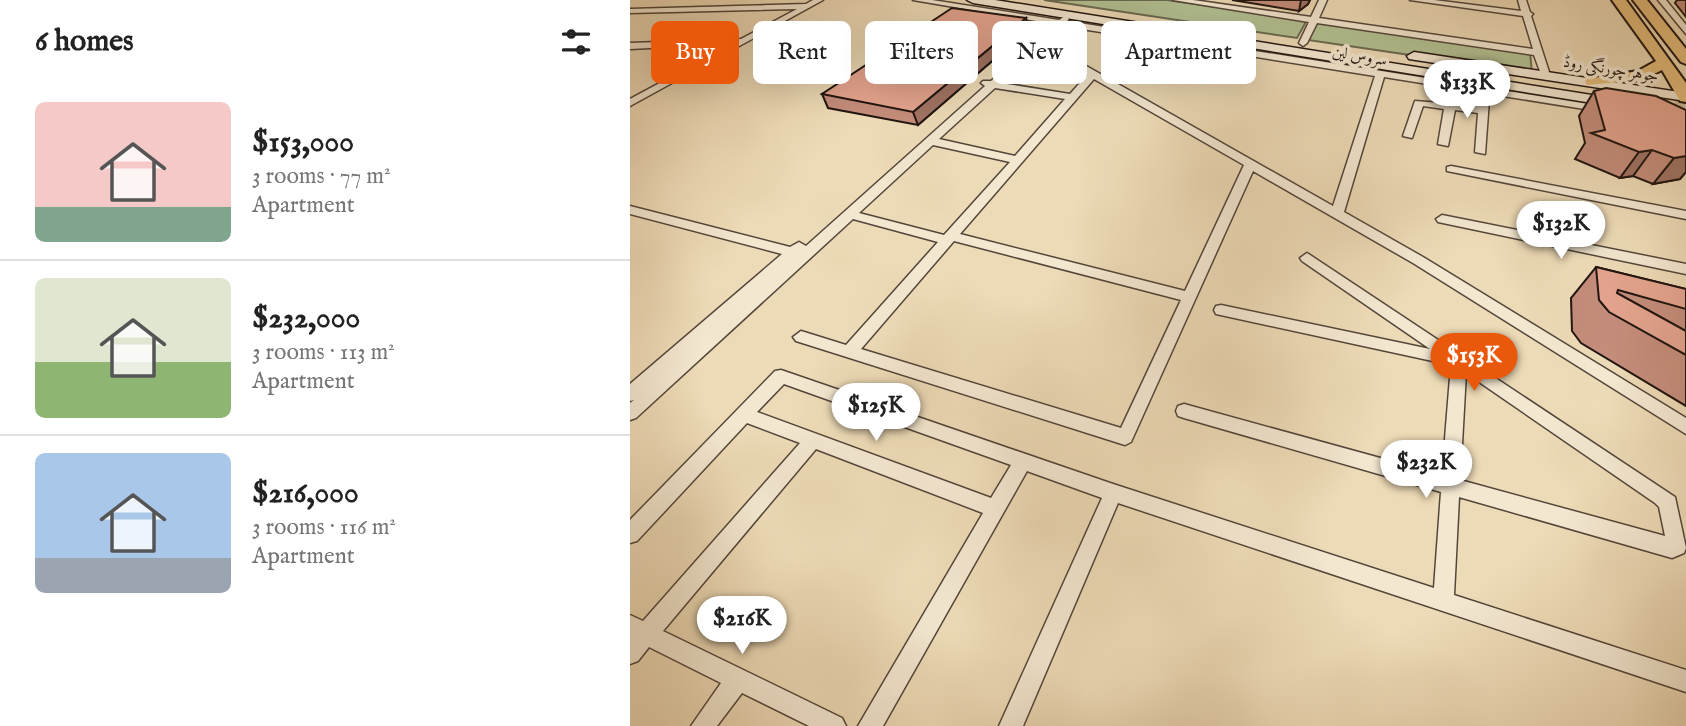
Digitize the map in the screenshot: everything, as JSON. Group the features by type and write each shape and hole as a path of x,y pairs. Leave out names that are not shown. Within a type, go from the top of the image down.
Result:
{"main road":[{"name":"جوہر چورنگی روڈ","path":"973,0 1061,18 1321,50 1631,102 1686,97"},
{"name":"جوہر چورنگی روڈ","path":"1024,0 1303,43 1321,50 1355,47 1593,82 1631,102"},
{"path":"1619,0 1665,62 1686,97"},
{"path":"1629,0 1686,75"},
{"path":"1640,0 1686,59"},
{"path":"1648,0 1686,48"},
{"path":"1593,82 1642,75 1665,62"},
{"path":"1631,102 1656,99 1657,103 1651,109"}],"street":[{"path":"630,103 819,0"},
{"name":"سروس لین","path":"917,0 1061,18 1485,91 1631,102"},
{"path":"1177,0 1540,53"},
{"path":"1303,43 1323,0"},
{"path":"1414,0 1529,14"},
{"path":"1522,0 1529,14 1545,75"},
{"path":"1662,0 1686,31"},
{"path":"630,9 809,6"},
{"path":"1058,21 1061,18"},
{"path":"630,413 799,253 1061,18"},
{"path":"633,47 745,41"},
{"path":"1087,71 1418,260 1686,427"},
{"path":"849,352 1070,97 1093,74"},
{"path":"1337,214 1380,74"},
{"path":"630,394 799,253 850,214 931,141 992,80"},
{"path":"988,83 1070,97"},
{"path":"1481,152 1485,91"},
{"path":"1408,136 1418,104 1483,110"},
{"path":"1444,144 1450,106"},
{"path":"931,141 1018,160"},
{"path":"801,337 1125,437 1250,165"},
{"path":"1451,170 1686,215"},
{"path":"632,213 799,253"},
{"path":"850,214 1190,297"},
{"path":"1442,219 1686,269"},
{"path":"1184,411 1672,548 1677,546 1681,538 1668,503 1662,497 1307,258"},
{"path":"1221,310 1459,361"},
{"path":"1443,600 1459,361"},
{"path":"630,534 781,376 1113,493 1686,681"},
{"path":"744,414 994,508"},
{"path":"630,653 638,630 813,440"},
{"path":"870,726 1023,461"},
{"path":"1010,726 1113,493"},
{"path":"638,630 833,726"},
{"path":"703,726 738,679"}],"green space":[{"path":"1044,0 1167,0 1307,20 1297,38 1256,32 1256,21 1184,21"},
{"path":"1316,22 1530,52 1532,73 1308,40"}],"building":[{"path":"952,8 1026,18 1022,21 992,21 992,46 978,58 978,21 932,21"},
{"path":"865,66 865,84 947,84 913,112 822,94 837,84 851,84 851,75"},
{"path":"1606,88 1656,96 1686,110 1686,156 1674,158 1652,150 1639,152 1591,133 1605,130 1594,91"},
{"path":"1596,267 1686,289 1686,309 1618,290 1617,293 1686,331 1686,355 1609,312 1599,300"}],"tunnel":[{"path":"1635,95 1686,103"}]}
